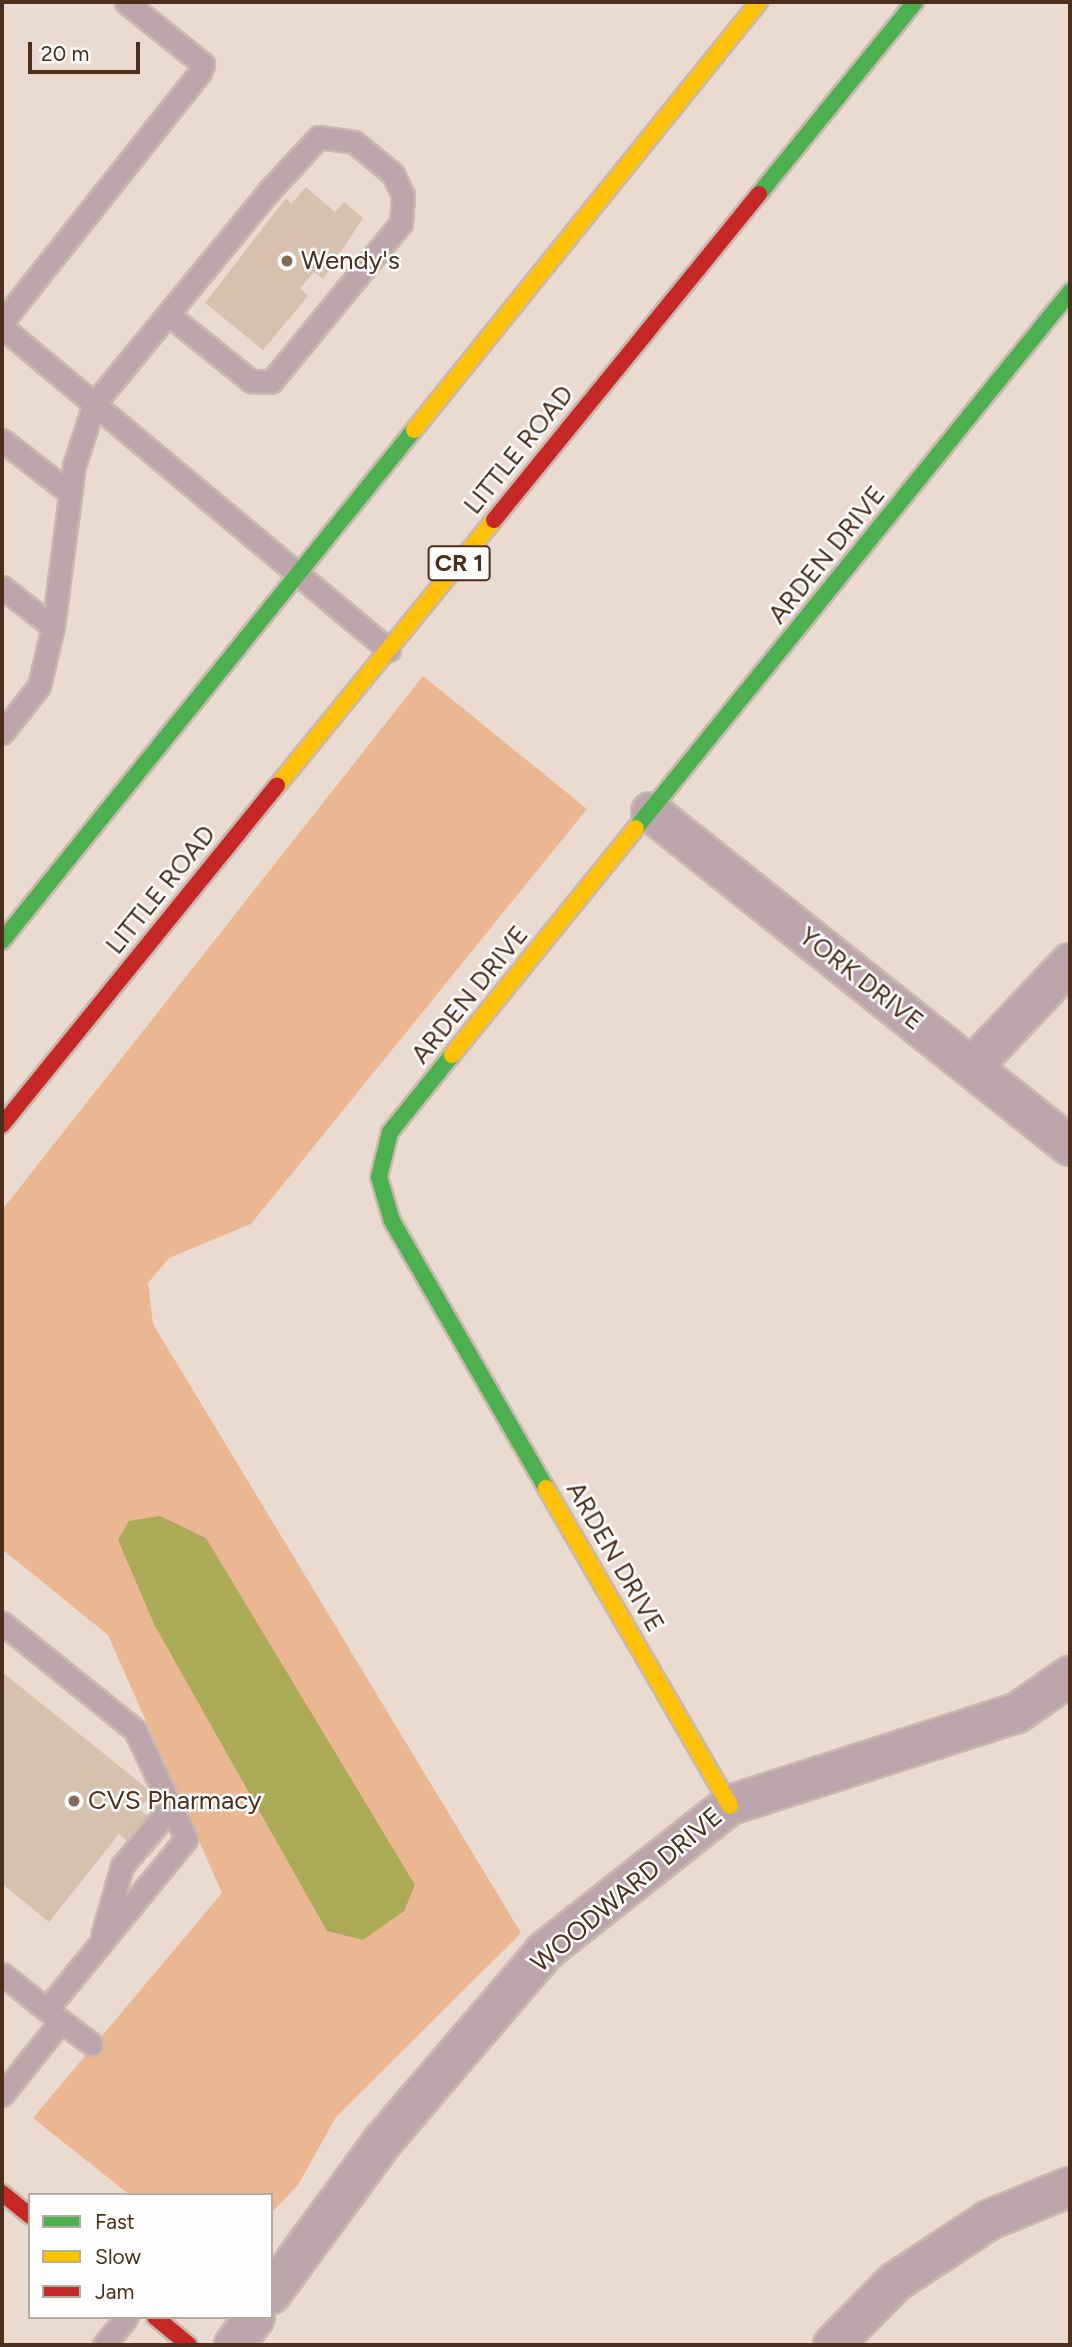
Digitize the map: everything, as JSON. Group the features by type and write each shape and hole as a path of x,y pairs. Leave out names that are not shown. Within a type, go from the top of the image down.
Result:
{"main road":[{"path":"2,941 759,2"},
{"name":"LITTLE ROAD","path":"2,1125 915,2"},
{"name":"ARDEN DRIVE","path":"730,1805 392,1222 379,1177 390,1132 1070,292"},
{"path":"2,2193 28,2214"},
{"path":"157,2319 189,2345"}],"street":[{"name":"YORK DRIVE","path":"651,812 1070,1146"},
{"path":"972,1067 1070,963"},
{"name":"WOODWARD DRIVE","path":"273,2291 383,2141 545,1951 730,1805 1017,1713 1070,1676"},
{"path":"833,2345 895,2281 989,2220 1070,2187"},
{"path":"234,2345 254,2319"}],"lane":[{"path":"126,2 202,64 157,130 2,324 389,650"},
{"path":"4,725 39,686 53,627 69,493 94,404 169,315 319,137 354,142 393,174 402,195 401,223 271,382 251,381 169,315"},
{"path":"2,440 69,493"},
{"path":"2,587 53,627"},
{"path":"2,1623 135,1730 186,1839 100,1945 2,2095"},
{"path":"100,1945 122,1867 171,1807"},
{"path":"2,1974 91,2044"},
{"path":"104,2345 125,2319"}],"shaded area":[{"path":"423,676 587,809 251,1224 169,1258 148,1283 153,1324 521,1933 336,2117 298,2185 273,2211 273,2193 127,2193 33,2118 222,1893 108,1635 2,1549 2,1210"},
{"path":"160,1516 206,1538 415,1885 404,1911 363,1940 327,1931 155,1626 118,1540 129,1521"}],"building":[{"name":"Wendy's","path":"306,187 335,212 344,202 363,218 323,279 314,272 300,288 308,296 263,350 205,303 286,198 291,204"},
{"name":"CVS Pharmacy","path":"2,1672 153,1793 139,1809 169,1832 148,1858 119,1834 49,1922 2,1884"}],"traffic: fast":[{"path":"759,194 915,2"},
{"path":"636,828 1070,292"},
{"path":"2,941 414,430"},
{"path":"452,1055 390,1132 379,1177 392,1221 546,1488"}],"traffic: slow":[{"path":"414,430 759,2"},
{"path":"277,786 494,520"},
{"path":"452,1055 636,828"},
{"path":"546,1488 730,1805"}],"traffic: jam":[{"path":"494,520 759,194"},
{"path":"2,1125 277,786"},
{"path":"2,2193 28,2214"},
{"path":"157,2319 189,2345"}],"place":[{"name":"Wendy's","path":"287,261"},
{"name":"CVS Pharmacy","path":"74,1801"}]}
